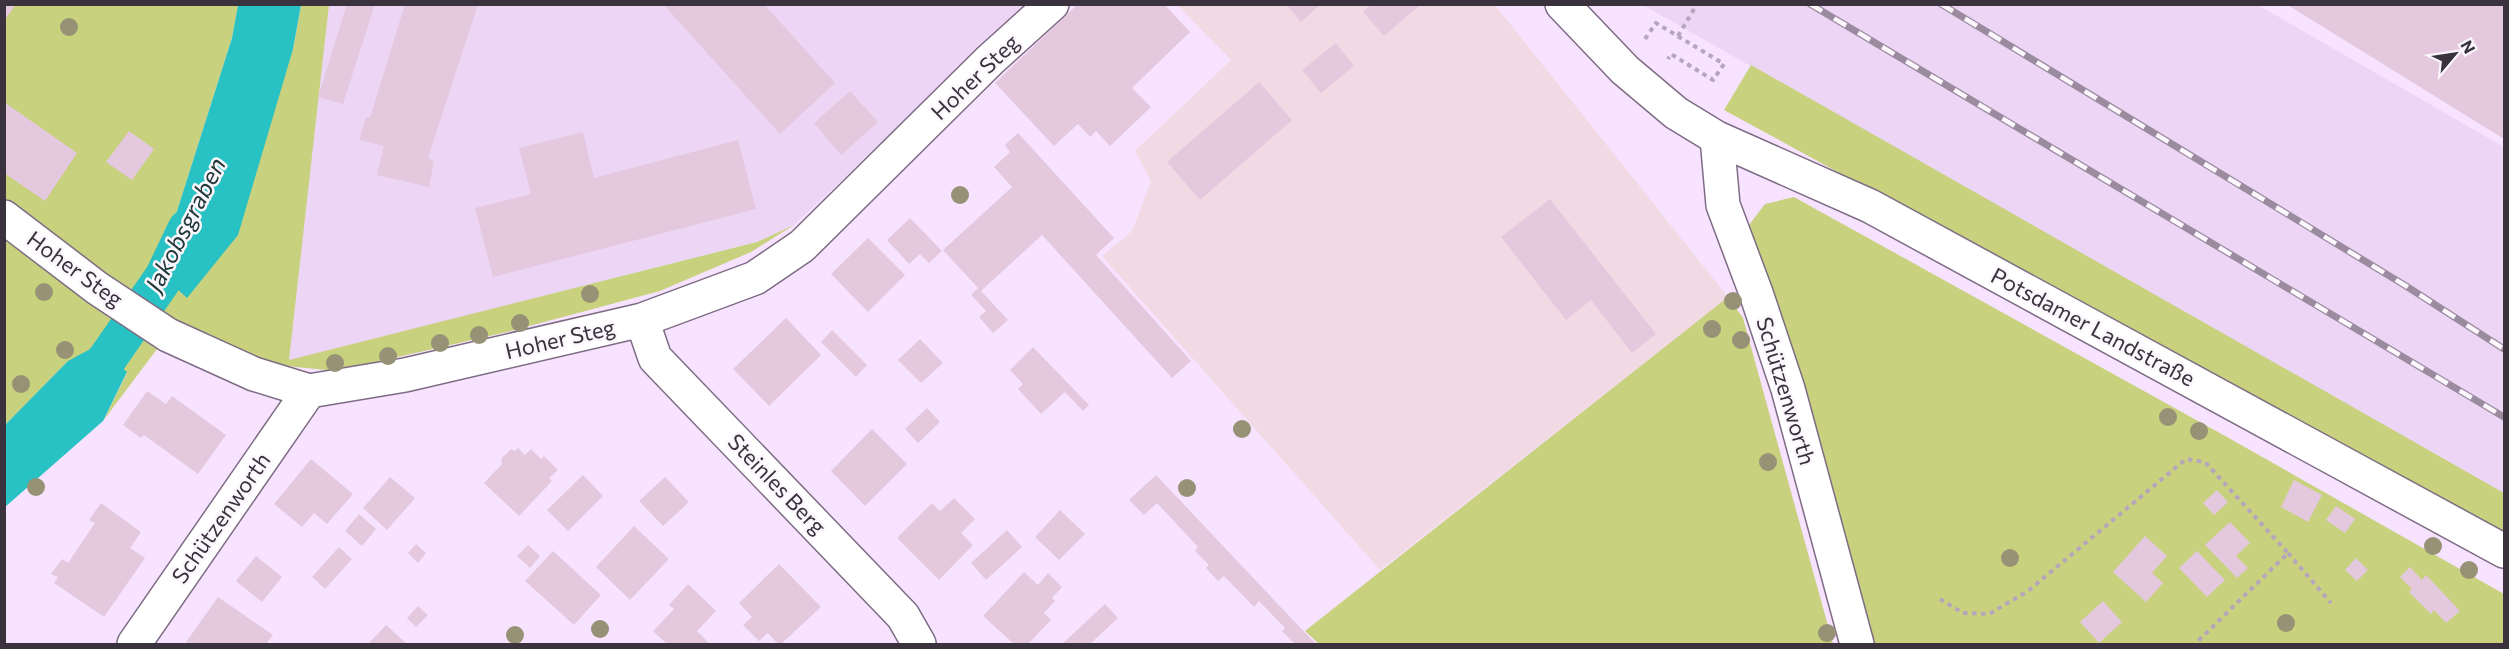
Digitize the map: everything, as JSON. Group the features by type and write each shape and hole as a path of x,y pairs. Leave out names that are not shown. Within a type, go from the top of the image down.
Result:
{"street":[{"name":"Hoher Steg","path":"4,217 97,288 168,335 254,374 309,391 405,375 642,320 754,278 802,246 990,60 1052,4"},
{"name":"Potsdamer Landstraße","path":"1562,4 1625,70 1676,113 1717,138 1870,206 2505,551"},
{"name":"Schützenworth","path":"1717,138 1723,205 1756,293 1788,389 1857,645"},
{"name":"Steinles Berg","path":"642,320 655,358 903,616 919,645"},
{"name":"Schützenworth","path":"134,645 309,391"}],"path":[{"path":"1678,36 1697,4"},
{"path":"1656,23 1724,64 1713,80 1671,54"},
{"path":"1940,599 1963,613 1989,614 2028,591 2186,459 2205,462 2331,603"},
{"path":"2195,645 2288,553"}],"shaded area":[{"path":"5,5 238,5 232,38 158,271 293,49 301,5 329,5 289,360 757,242 794,225 751,252 660,291 507,332 337,371 265,364 174,325 112,286 104,314 157,349 103,421 127,373 68,361 5,425"},
{"path":"329,5 1029,5 794,225 757,242 288,361"},
{"path":"1177,5 1495,5 1728,297 1380,570 1102,256 1132,231 1151,181 1135,151 1231,60"},
{"path":"1643,5 2258,5 2504,147 2504,493"},
{"path":"1751,65 2504,493 2504,535 1724,110"},
{"path":"1794,197 2227,437 2504,594 2504,644 1868,644 1802,385 1749,225 1765,204"},
{"path":"1728,297 1743,318 1833,644 1319,644 1305,631"}],"water":[{"path":"238,5 301,5 293,49 238,235 187,298 158,271 232,38"},
{"path":"96,346 127,372 103,421 5,507 5,425 68,361"}],"building":[{"path":"4,4 16,4 4,21"},
{"path":"347,4 375,4 343,104 318,97"},
{"path":"405,4 478,4 428,158 434,161 429,187 377,175 384,146 359,140 366,117 370,118"},
{"path":"663,4 764,4 835,83 780,134"},
{"path":"1078,4 1164,4 1190,32 1132,88 1151,107 1110,146 1096,131 1090,137 1078,124 1054,146 995,83"},
{"path":"1286,4 1321,4 1301,22"},
{"path":"1372,4 1421,4 1384,36 1363,12"},
{"path":"2286,4 2504,4 2504,139"},
{"path":"1336,43 1354,66 1321,93 1302,70"},
{"path":"1259,82 1292,120 1200,200 1167,162"},
{"path":"850,91 878,122 841,155 814,123"},
{"path":"4,102 77,153 45,201 4,173"},
{"path":"129,131 154,149 132,180 106,162"},
{"path":"583,132 594,178 738,140 756,209 493,277 475,208 531,194 519,148"},
{"path":"1018,133 1114,238 1096,255 1191,361 1172,378 1042,235 981,291 1008,320 993,333 979,317 986,311 971,295 978,288 943,250 1012,187 994,167 1010,152 1005,145"},
{"path":"1550,199 1656,334 1632,353 1591,300 1566,320 1501,237"},
{"path":"910,218 942,251 929,263 920,254 909,264 887,240"},
{"path":"868,238 905,275 868,312 831,274"},
{"path":"786,318 821,355 769,406 733,369"},
{"path":"832,330 867,365 856,377 821,342"},
{"path":"920,339 943,363 921,383 898,360"},
{"path":"1033,347 1089,405 1083,411 1065,392 1041,414 1018,389 1023,384 1010,370"},
{"path":"147,391 166,404 172,396 226,435 198,474 144,435 141,438 123,425"},
{"path":"927,408 940,422 918,443 905,429"},
{"path":"872,429 907,464 865,506 831,471"},
{"path":"518,448 525,455 531,449 541,459 544,456 558,470 549,478 552,481 519,516 484,483 502,464 501,459 511,449 515,451"},
{"path":"311,459 353,494 327,524 314,513 302,527 274,504"},
{"path":"583,475 603,496 568,531 547,510"},
{"path":"1156,475 1316,644 1295,644 1282,631 1285,628 1259,601 1254,607 1224,576 1218,581 1206,568 1209,565 1195,551 1198,547 1157,503 1144,515 1129,500"},
{"path":"390,477 415,498 387,530 363,508"},
{"path":"665,477 689,502 663,526 639,501"},
{"path":"2294,480 2322,495 2308,522 2281,507"},
{"path":"2217,490 2228,502 2214,515 2203,503"},
{"path":"954,498 975,519 961,533 973,545 939,580 897,538 932,503 940,511"},
{"path":"101,503 141,532 130,548 145,558 104,617 54,583 58,577 51,574 62,559 68,563 95,523 89,520"},
{"path":"2336,506 2355,519 2345,533 2326,520"},
{"path":"1060,510 1085,534 1059,560 1035,537"},
{"path":"359,514 376,529 362,546 345,531"},
{"path":"2230,522 2250,543 2236,556 2248,568 2237,578 2205,545"},
{"path":"634,526 669,559 630,600 596,567"},
{"path":"1007,530 1022,547 986,580 971,563"},
{"path":"2145,536 2167,556 2152,573 2163,583 2146,602 2113,572"},
{"path":"416,544 426,553 418,563 408,553"},
{"path":"528,545 540,556 530,568 517,556"},
{"path":"339,547 352,559 325,589 312,577"},
{"path":"553,551 601,595 574,625 525,581"},
{"path":"2197,551 2225,580 2207,597 2179,568"},
{"path":"256,556 282,577 262,602 236,581"},
{"path":"2356,558 2368,570 2357,581 2345,570"},
{"path":"779,564 821,607 781,644 778,644 768,633 759,641 743,625 752,617 739,603"},
{"path":"2410,567 2422,580 2426,575 2460,611 2446,623 2434,610 2431,614 2409,592 2412,589 2400,577"},
{"path":"1024,572 1038,585 1048,573 1062,587 1052,598 1055,601 1044,613 1051,620 1028,644 1014,644 983,616"},
{"path":"688,584 716,611 697,631 710,644 667,644 653,631 674,609 669,605"},
{"path":"218,597 273,635 266,644 190,644 186,642"},
{"path":"2103,601 2122,622 2099,643 2080,622"},
{"path":"1105,604 1118,618 1090,644 1062,644"},
{"path":"418,606 428,615 416,627 407,618"},
{"path":"386,625 407,644 368,644"}],"waterway":[{"name":"Jakobsgraben","path":"4,472 107,359 164,277 187,229"}],"railway":[{"path":"1810,4 2504,417"},
{"path":"1941,4 2406,286 2504,349"}]}
